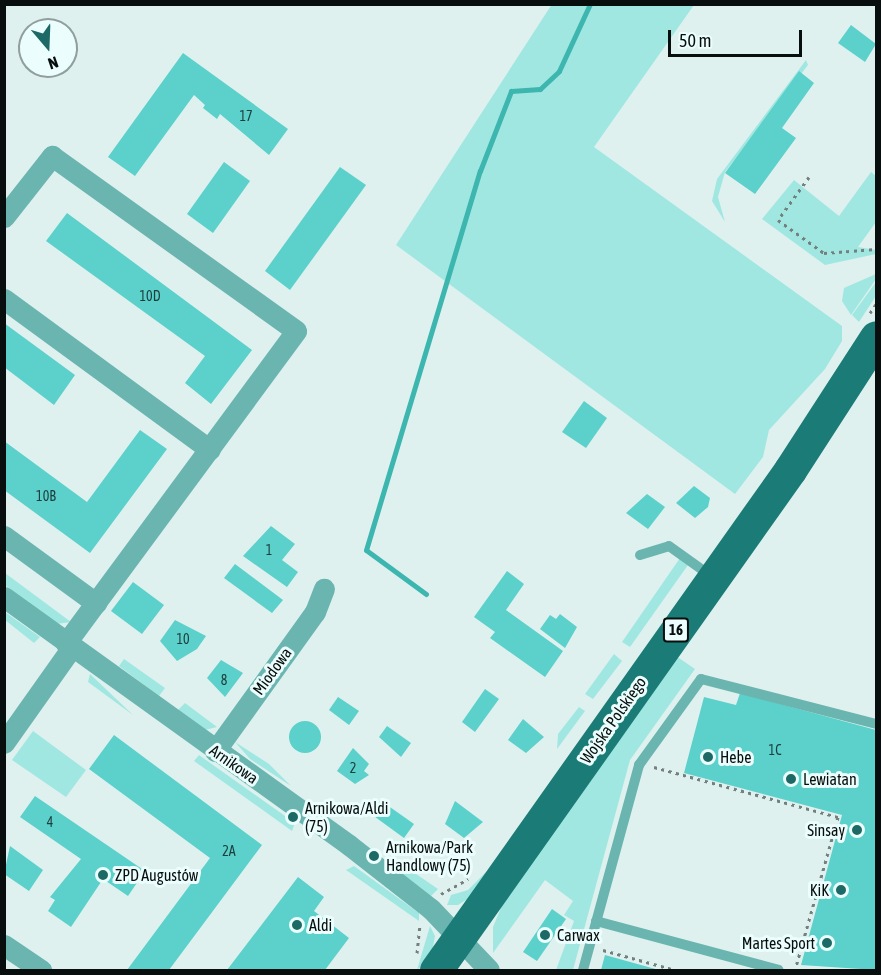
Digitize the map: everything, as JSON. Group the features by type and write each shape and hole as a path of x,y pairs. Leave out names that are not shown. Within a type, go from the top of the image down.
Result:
{"main road":[{"name":"Wojska Polskiego","path":"436,970 790,470 876,337"},
{"name":"Wojska Polskiego","path":"790,470 876,361"}],"street":[{"path":"4,216 52,156 296,331 96,603 4,743"},
{"path":"4,299 210,450"},
{"path":"4,536 96,603"},
{"name":"Miodowa","path":"215,751 315,612 324,589"},
{"name":"Arnikowa","path":"4,597 215,751 349,845 460,936 489,970"},
{"path":"4,945 41,970"}],"lane":[{"path":"640,555 669,546 714,578"},
{"path":"583,970 640,763 701,679 876,724"},
{"path":"596,921 779,970"}],"path":[{"path":"809,177 778,220 824,253 876,249"},
{"path":"640,763 838,817 795,970"},
{"path":"589,947 675,970"}],"shaded area":[{"path":"552,4 694,5 594,147 842,326 842,341 825,369 769,430 763,457 735,494 396,245"},
{"path":"806,60 808,65 725,172 718,197 725,222 712,201 717,179"},
{"path":"871,172 876,176 876,222 858,247 876,250 876,254 825,265 762,219 794,180 839,216"},
{"path":"876,274 876,279 851,315 842,301 844,288"},
{"path":"876,282 876,296 859,322 852,315"},
{"path":"680,558 688,565 630,647 622,642"},
{"path":"5,573 71,622 56,624 5,585"},
{"path":"4,612 40,637 34,643 5,620"},
{"path":"614,654 622,661 593,699 585,694"},
{"path":"676,656 695,669 630,760 573,970 556,970 574,921 564,915 573,901 545,880 493,953 493,927 503,903"},
{"path":"124,659 165,688 159,696 119,666"},
{"path":"90,674 133,715 88,682"},
{"path":"185,703 217,727 205,730 178,710"},
{"path":"579,707 585,711 557,749 558,734"},
{"path":"33,731 86,770 66,797 12,760"},
{"path":"235,742 269,764 291,786 250,759"},
{"path":"199,755 295,823 292,831 194,761"},
{"path":"354,866 419,913 419,921 346,870"},
{"path":"406,867 438,889 430,897 399,874"},
{"path":"487,871 471,897 458,905 447,905 451,895 468,890"},
{"path":"430,926 435,936 431,958 417,970"}],"building":[{"path":"851,25 876,44 865,62 838,43"},
{"path":"183,53 288,129 269,155 220,114 217,119 203,108 205,105 194,95 135,176 108,157"},
{"path":"799,71 814,83 782,128 796,138 755,194 725,173"},
{"path":"224,162 250,181 213,233 187,214"},
{"path":"340,167 366,185 290,290 265,271"},
{"path":"67,213 252,350 211,404 185,383 205,356 46,241"},
{"path":"4,323 75,375 54,405 4,367"},
{"path":"584,401 607,418 586,448 562,432"},
{"path":"140,430 167,449 90,553 4,490 4,441 87,502"},
{"path":"694,486 710,498 708,507 695,518 676,503"},
{"path":"647,494 665,507 648,529 626,513"},
{"path":"271,526 295,544 282,560 298,572 287,587 243,556"},
{"path":"235,564 283,600 272,613 224,578"},
{"path":"507,571 524,584 506,610 563,651 545,677 490,638 495,632 474,617"},
{"path":"133,582 164,605 142,634 111,611"},
{"path":"560,614 577,627 565,648 540,629 550,615 556,619"},
{"path":"175,620 206,636 197,649 177,661 160,641"},
{"path":"221,660 243,673 225,697 207,678"},
{"path":"485,689 499,699 475,732 462,722"},
{"path":"740,693 876,730 876,970 801,965 842,815 684,773 704,697 736,705"},
{"path":"338,697 359,711 349,725 329,710"},
{"path":"523,719 544,737 526,753 508,740"},
{"path":"305,721 316,726 321,737 316,748 305,753 294,748 289,737 294,726"},
{"path":"387,726 411,743 401,757 379,737"},
{"path":"114,735 262,845 169,970 127,970 210,858 89,769"},
{"path":"353,748 369,764 364,771 369,775 355,784 337,771"},
{"name":"ZPD Augustów","path":"35,796 145,871 128,896 103,879 71,927 48,911 55,900 50,897 81,859 20,817"},
{"path":"380,800 414,824 404,838 371,814"},
{"path":"455,801 483,822 464,838 445,824"},
{"path":"10,846 43,870 29,891 4,874"},
{"name":"Aldi","path":"298,877 324,897 314,911 349,938 325,970 227,970"},
{"name":"Carwax","path":"552,909 566,919 537,961 523,952"},
{"path":"605,955 659,970 601,970"}],"waterway":[{"path":"426,594 366,550 480,171 511,91 540,89 559,71 590,4"}],"place":[{"name":"Hebe","path":"708,757"},
{"name":"Lewiatan","path":"791,779"},
{"name":"Arnikowa/Aldi (75)","path":"293,817"},
{"name":"Sinsay","path":"857,830"},
{"name":"Arnikowa/Park Handlowy (75)","path":"374,856"},
{"name":"ZPD Augustów","path":"103,875"},
{"name":"KiK","path":"841,890"},
{"name":"Aldi","path":"297,925"},
{"name":"Carwax","path":"545,935"},
{"name":"Martes Sport","path":"827,943"}]}
